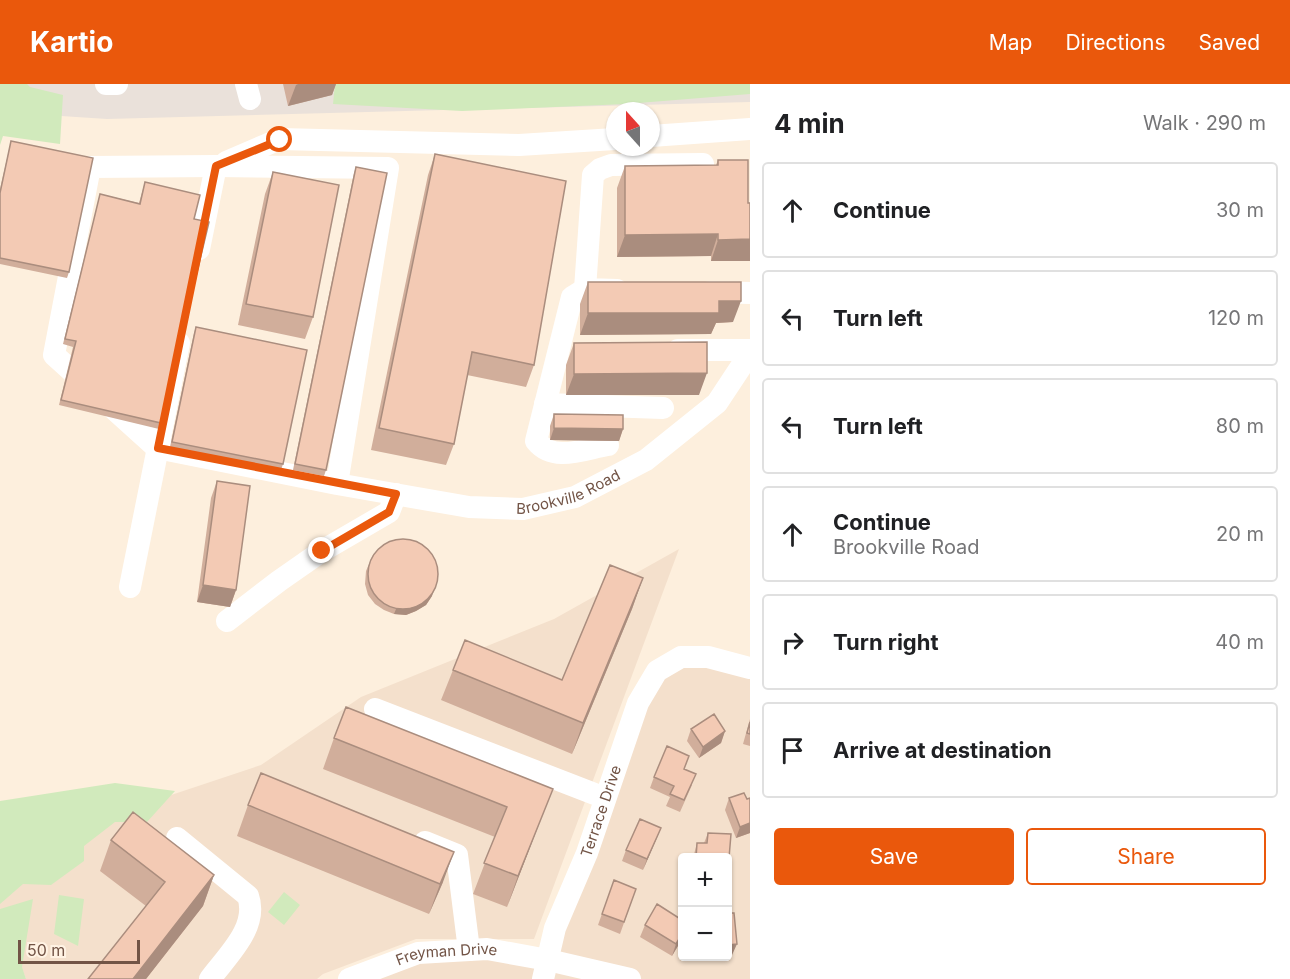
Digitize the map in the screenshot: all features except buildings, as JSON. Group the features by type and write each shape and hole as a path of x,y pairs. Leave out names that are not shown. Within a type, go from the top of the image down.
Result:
{"street":[{"path":"106,84 117,84"},
{"path":"660,135 750,129"},
{"path":"216,166 280,140 519,145 606,139"},
{"path":"585,289 593,175 600,169 611,165 703,164"},
{"path":"195,267 216,166"},
{"path":"158,448 54,355 90,167 388,168 337,484"},
{"path":"608,445 558,454 542,448 536,441 572,297 585,289 644,291"},
{"path":"691,292 750,293"},
{"path":"130,587 183,324"},
{"path":"559,348 582,348"},
{"path":"661,350 750,352"},
{"name":"Brookville Road","path":"158,448 337,484 469,507 523,509 575,497 646,460 717,403 750,352"},
{"path":"545,404 663,408"},
{"path":"247,466 251,443"},
{"path":"228,621 322,551 389,512 396,494"},
{"name":"Terrace Drive","path":"545,969 555,928 587,853 638,703 657,671 681,657 708,657 750,668"},
{"path":"375,709 605,798"},
{"path":"405,834 457,855 469,950"},
{"path":"177,838 248,896 251,905 245,931 210,979"},
{"name":"Freyman Drive","path":"349,979 418,953 487,949 545,969 630,979"}],"shaded area":[{"path":"0,84 750,84 750,102 660,104 660,102 606,102 606,106 107,119 0,112"},
{"path":"679,549 534,939 416,939 323,974 317,979 26,979 0,909 0,852 261,765 361,697 554,619"},
{"path":"681,657 750,668 750,979 349,979 418,953 548,960 638,703"}],"green space":[{"path":"0,84 27,84 30,87 63,95 60,144 3,136 0,145"},
{"path":"335,84 750,84 750,94 651,102 606,102 606,105 462,111 333,104"},
{"path":"115,783 175,791 147,822 115,822 84,846 84,861 51,885 23,884 0,904 0,801"},
{"path":"284,892 300,905 284,925 268,912"},
{"path":"59,895 84,899 78,946 54,934"},
{"path":"33,899 22,967 26,979 0,979 0,909"}],"route":[{"path":"280,140 216,166 158,448 396,494 389,512 322,551"}]}
